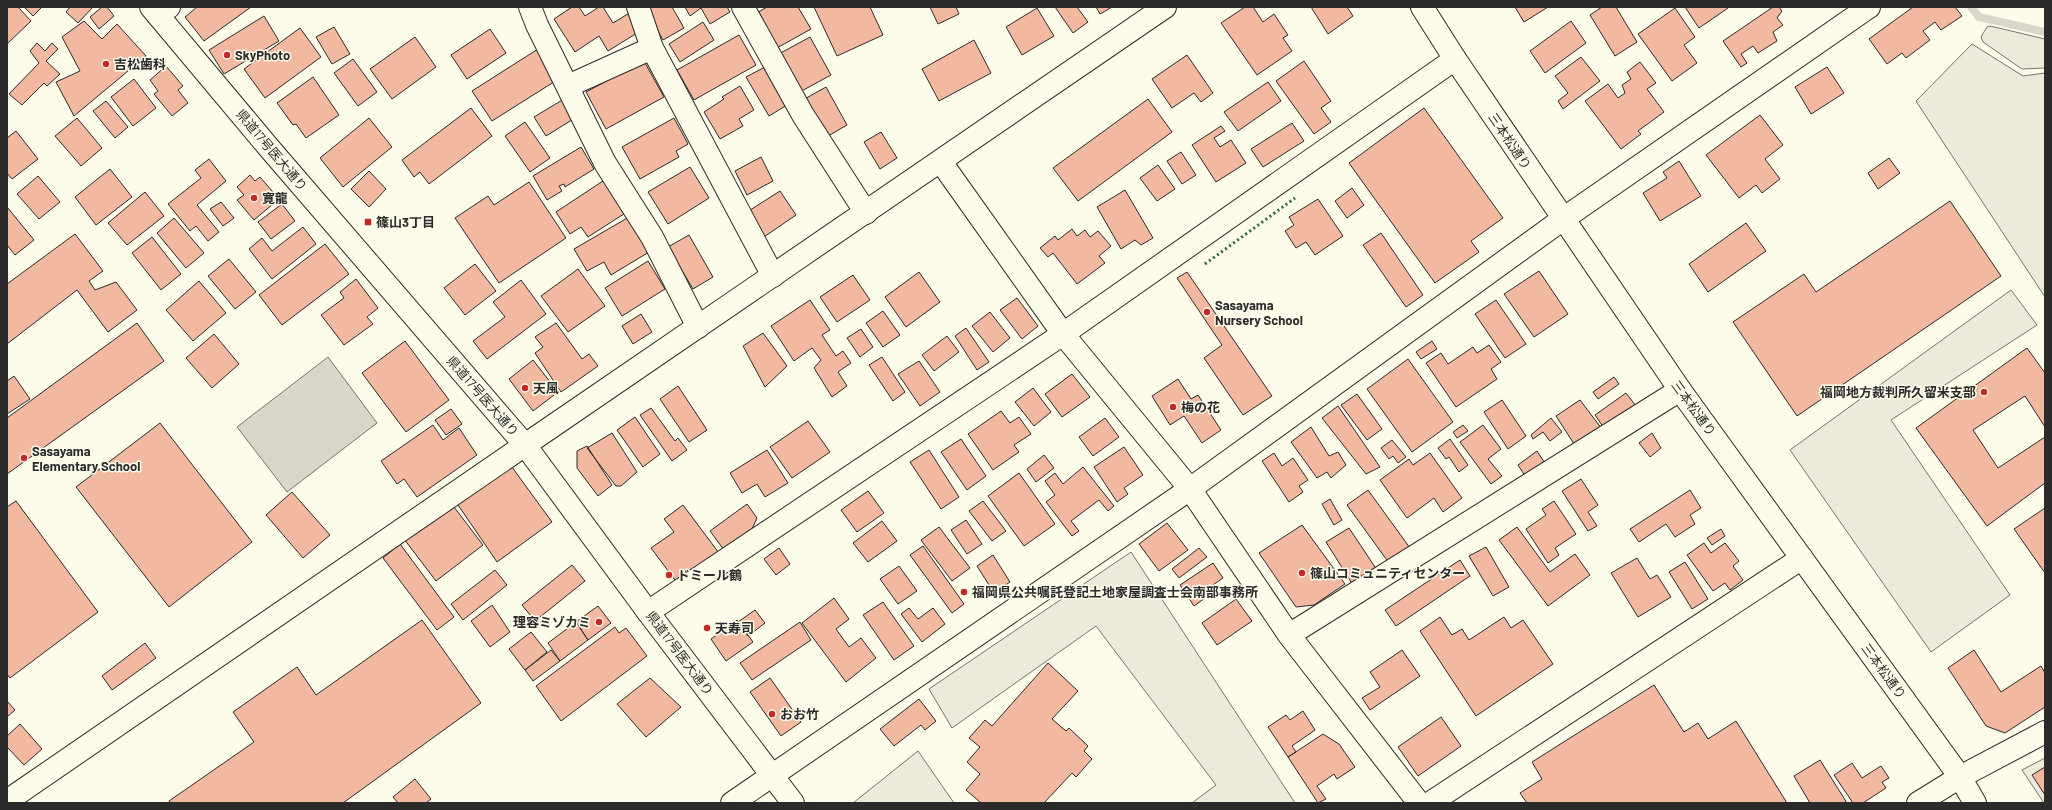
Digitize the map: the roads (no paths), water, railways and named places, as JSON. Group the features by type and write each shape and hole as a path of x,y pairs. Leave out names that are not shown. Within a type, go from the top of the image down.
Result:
{"street":[{"path":"530,7 536,25 568,86 605,163 652,237 698,327"},
{"path":"638,7 652,48 773,276"},
{"path":"742,7 803,115 866,213"},
{"path":"7,801 1165,7"},
{"name":"三本松通り","path":"1422,7 1455,59 1680,390 1960,777 1975,803"},
{"path":"732,803 1190,488 1564,220 1870,7"},
{"name":"県道17号医大通り","path":"159,10 270,149 525,445 648,612 793,803"},
{"path":"568,86 652,48"},
{"path":"648,612 1063,334 1455,59"},
{"path":"941,162 1063,334 1190,488 1289,635 1419,803"},
{"path":"1289,635 1680,390"},
{"path":"1430,803 1802,558"},
{"path":"1918,803 1960,777 2045,732"}],"waterway":[{"path":"1971,7 1979,17 2045,32"}],"place":[{"name":"SkyPhoto","path":"227,55"},
{"name":"吉松歯科","path":"106,64"},
{"name":"寛龍","path":"254,198"},
{"name":"篠山3丁目","path":"368,222"},
{"name":"Sasayama Nursery School","path":"1207,312"},
{"name":"天風","path":"525,388"},
{"name":"福岡地方裁判所久留米支部","path":"1984,392"},
{"name":"梅の花","path":"1173,407"},
{"name":"Sasayama Elementary School","path":"24,458"},
{"name":"篠山コミュニティセンター","path":"1302,573"},
{"name":"ドミール鶴","path":"669,575"},
{"name":"福岡県公共嘱託登記土地家屋調査士会南部事務所","path":"964,592"},
{"name":"理容ミゾカミ","path":"599,622"},
{"name":"天寿司","path":"707,628"},
{"name":"おお竹","path":"772,714"}]}
